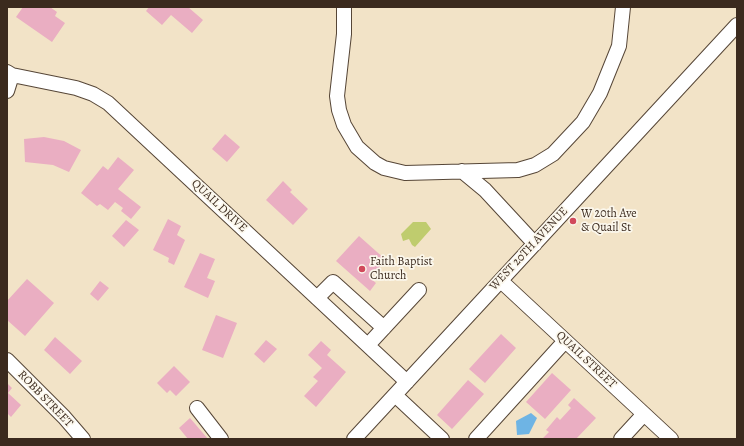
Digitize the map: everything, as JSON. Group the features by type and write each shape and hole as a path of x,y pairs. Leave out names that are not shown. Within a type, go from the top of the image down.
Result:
{"street":[{"path":"344,7 344,34 338,71 337,96 339,110 350,138 357,147 375,163 394,171 405,173 526,168 535,165 553,154 583,122 603,87 619,46 623,7"},
{"name":"WEST 20TH AVENUE","path":"354,439 737,25"},
{"path":"7,91 9,73"},
{"name":"QUAIL DRIVE","path":"9,73 76,88 93,94 108,103 407,382"},
{"path":"462,171 485,190 535,244"},
{"name":"QUAIL STREET","path":"501,281 671,439"},
{"path":"317,298 333,282 384,328"},
{"path":"368,345 419,290"},
{"path":"476,439 565,341"},
{"name":"ROBB STREET","path":"7,360 64,416 83,439"},
{"path":"395,395 442,439"},
{"path":"197,408 221,439"},
{"path":"621,439 644,414"}],"green space":[{"path":"413,222 426,222 431,229 415,247 409,239 403,241 401,234"}],"water":[{"path":"531,413 537,418 529,434 517,435 516,421"}],"building":[{"path":"23,7 50,7 57,12 55,16 65,23 52,42 16,17"},
{"path":"149,7 188,7 203,20 192,33 171,15 162,25 146,11"},
{"path":"225,134 240,147 227,162 212,149"},
{"path":"44,137 64,141 81,150 69,172 53,165 25,162 24,139"},
{"path":"118,157 134,170 118,189 141,207 131,219 121,211 123,208 115,202 108,210 100,204 97,206 81,193 103,166 108,170"},
{"path":"283,181 292,190 290,192 308,209 293,225 266,200"},
{"path":"168,219 181,226 177,235 185,240 174,265 168,262 169,258 153,250"},
{"path":"126,220 139,230 124,247 112,236"},
{"name":"Faith Baptist Church","path":"359,236 386,260 370,278 376,283 370,291 336,261"},
{"path":"200,253 215,259 207,278 215,281 208,298 184,287"},
{"path":"27,279 54,303 25,336 7,320 7,301"},
{"path":"100,281 109,288 98,301 90,294"},
{"path":"216,315 237,323 223,358 202,350"},
{"path":"501,334 516,348 485,383 469,369"},
{"path":"55,337 82,361 70,374 44,350"},
{"path":"266,340 277,349 264,363 254,354"},
{"path":"321,341 331,350 327,355 346,372 316,407 304,396 318,381 313,377 322,368 308,355"},
{"path":"174,366 190,382 176,396 170,390 167,393 157,383"},
{"path":"552,373 571,390 545,419 526,402"},
{"path":"468,380 484,394 452,429 437,415"},
{"path":"7,383 12,388 8,393 21,405 11,417 7,413"},
{"path":"574,398 596,418 576,439 542,439 549,432 546,430 557,417 560,420 571,408 568,405"},
{"path":"190,418 208,439 188,439 179,428"}],"place":[{"name":"W 20th Ave & Quail St","path":"573,221"},
{"name":"Faith Baptist Church","path":"362,269"}]}
